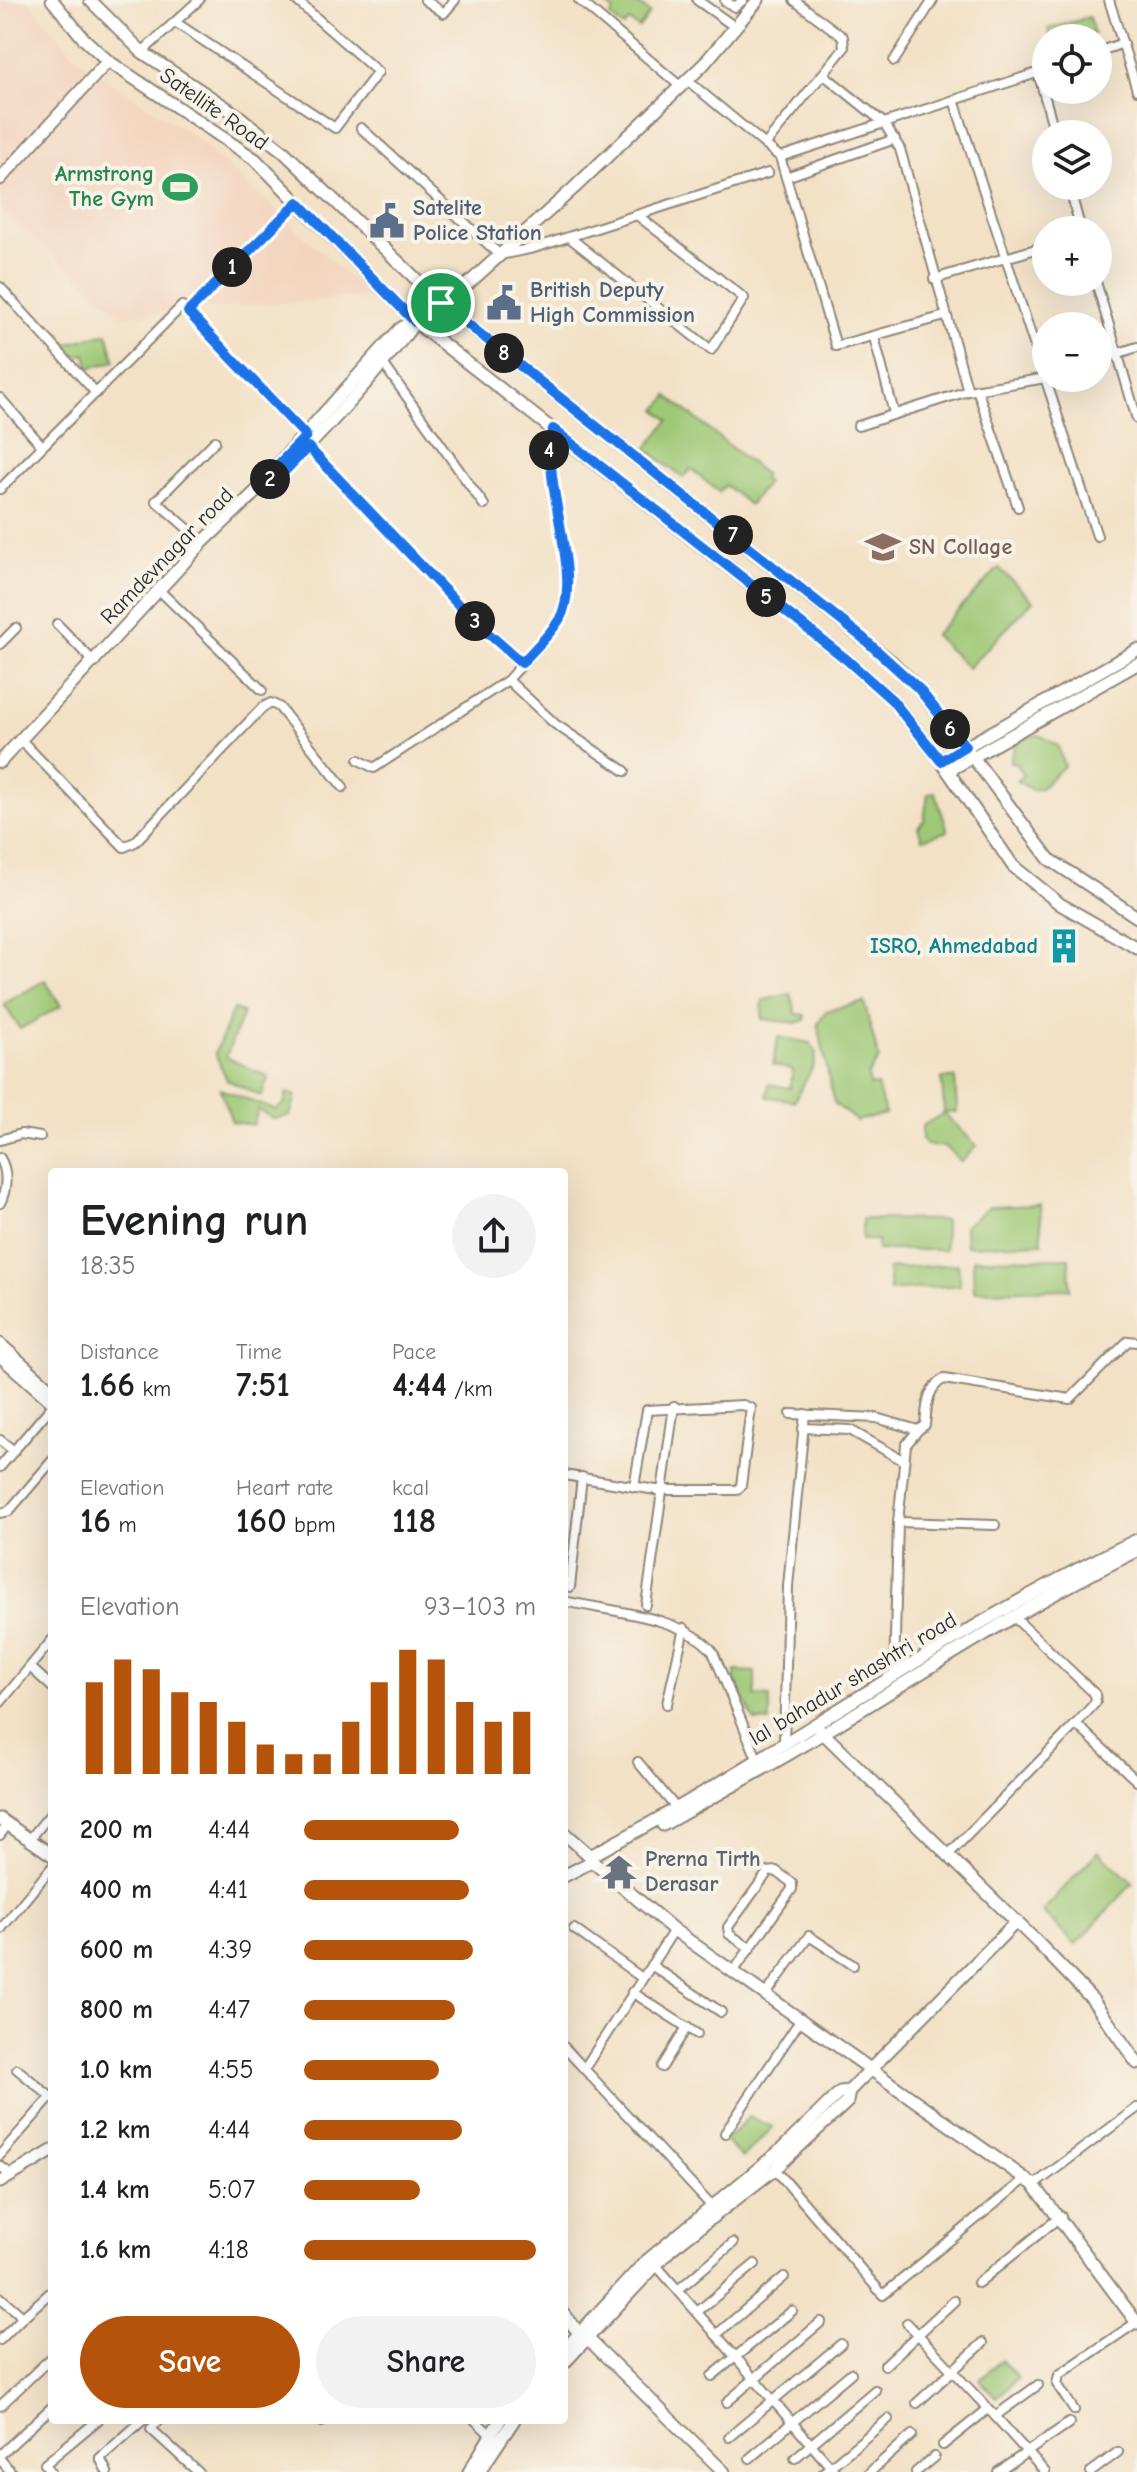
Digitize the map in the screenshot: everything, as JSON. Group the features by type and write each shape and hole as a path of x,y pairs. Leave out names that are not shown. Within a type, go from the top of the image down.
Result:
{"street":[{"name":"Satellite Road","path":"52,0 84,39 108,61 256,160 415,322 846,659 892,700 944,766 1013,866 1060,904 1137,948"},
{"name":"Satellite Road","path":"90,0 142,52 236,114 284,152 441,303 891,661 968,751 1049,859 1137,917"},
{"path":"142,52 199,0"},
{"path":"175,22 335,128 378,72 296,0"},
{"path":"425,0 444,13 455,0"},
{"path":"579,0 780,157 836,346 945,316"},
{"path":"697,0 735,27"},
{"path":"725,1 735,7 743,0"},
{"name":"Ramdevnagar road","path":"0,762 95,663 203,542 269,479 279,477 381,348 400,329 441,303 500,255 684,83 758,0"},
{"path":"765,145 844,48 845,41 794,0"},
{"path":"894,61 933,0"},
{"path":"1109,0 1137,90"},
{"path":"1112,47 1123,43"},
{"path":"0,179 108,61"},
{"path":"823,74 884,123 895,139 945,316 1018,507"},
{"path":"780,157 1032,74"},
{"path":"954,100 1032,334"},
{"path":"361,128 500,255 569,237 768,173"},
{"path":"786,177 895,139"},
{"path":"188,312 298,202"},
{"path":"569,237 711,350 744,298 637,215"},
{"path":"934,279 1032,250"},
{"path":"0,287 96,393"},
{"path":"1100,296 1137,419"},
{"path":"0,489 182,306 473,620 522,663"},
{"name":"Ramdevnagar road","path":"307,442 415,322"},
{"path":"874,337 894,413"},
{"path":"1112,356 1137,347"},
{"path":"382,362 484,505"},
{"path":"858,426 972,390 1032,380"},
{"path":"1051,392 1097,536"},
{"path":"0,398 42,446"},
{"path":"359,760 374,768 508,680 560,618 565,601 566,571 549,467 553,429"},
{"path":"203,542 156,501 215,441"},
{"path":"159,590 262,690"},
{"path":"57,624 95,663"},
{"path":"0,644 16,628"},
{"path":"944,766 1137,650"},
{"path":"968,751 1137,664"},
{"path":"508,680 555,724 625,771"},
{"path":"21,740 124,847 135,842 263,707 271,703 279,707 343,787"},
{"path":"0,1140 21,1134 40,1137"},
{"path":"0,1158 6,1191 0,1203"},
{"path":"894,1677 898,1522 906,1445 925,1425 929,1396 937,1382 944,1379 1070,1399 1128,1341 1137,1342"},
{"path":"0,1344 48,1386"},
{"path":"0,1356 48,1400"},
{"path":"568,1475 634,1487 737,1490 741,1486 751,1410 743,1405 674,1406 644,1413 634,1487"},
{"path":"646,1605 674,1406"},
{"path":"0,1467 48,1409"},
{"path":"791,1414 876,1418 918,1430"},
{"path":"784,1746 788,1586 805,1414"},
{"path":"803,1428 850,1430 904,1461"},
{"path":"0,1440 14,1451"},
{"path":"0,1513 9,1511 48,1466"},
{"path":"570,1587 582,1477"},
{"path":"898,1522 995,1525"},
{"name":"lal bahadur shashtri road","path":"568,1867 591,1858 784,1746 820,1730 894,1677 1137,1540"},
{"path":"568,1873 591,1858 657,1828 913,1675 1137,1551"},
{"path":"568,1602 684,1628 713,1652 758,1761"},
{"path":"949,1854 1096,1702 1095,1694 1014,1617"},
{"path":"667,1704 684,1628"},
{"path":"0,1703 48,1645"},
{"path":"30,1667 48,1683"},
{"path":"1076,1724 1137,1781"},
{"path":"820,1730 1017,1921 1092,1999 1137,2063"},
{"path":"638,1762 676,1808"},
{"path":"30,1839 48,1817"},
{"path":"0,1835 4,1822 48,1852"},
{"path":"568,1837 674,1930 1030,2182 1061,2216 1137,2322 1059,2375 1057,2384 1074,2410"},
{"path":"733,1972 792,1889 792,1883 772,1870 728,1927 729,1934 750,1948"},
{"path":"0,1930 48,1872"},
{"path":"568,2347 714,2208 775,2169 847,2102 849,2091 1017,1921"},
{"path":"574,1929 642,1978"},
{"path":"584,2069 674,1930"},
{"path":"766,1994 809,1936 853,1965"},
{"path":"651,1965 721,2012"},
{"path":"632,1992 697,2034"},
{"path":"725,2133 801,2019"},
{"path":"662,2067 687,2027"},
{"path":"568,2051 714,2208"},
{"path":"17,2069 48,2095"},
{"path":"568,2357 581,2336 644,2263 782,2149 840,2092 849,2091"},
{"path":"0,2155 48,2102"},
{"path":"775,2169 883,2295 1030,2182 1137,2108"},
{"path":"0,2182 48,2153"},
{"path":"0,2190 48,2161"},
{"path":"0,2166 12,2175"},
{"path":"978,2283 1061,2216"},
{"path":"678,2290 733,2243"},
{"path":"697,2312 755,2264"},
{"path":"656,2265 830,2470 888,2419"},
{"path":"716,2335 784,2277"},
{"path":"0,2340 48,2295"},
{"path":"0,2297 23,2317"},
{"path":"885,2365 954,2301"},
{"path":"712,2376 792,2311"},
{"path":"568,2319 716,2472"},
{"path":"727,2402 821,2322"},
{"path":"907,2323 1045,2472"},
{"path":"581,2336 724,2472"},
{"path":"917,2403 983,2343"},
{"path":"729,2437 841,2344"},
{"path":"0,2406 48,2361"},
{"path":"750,2458 851,2373"},
{"path":"943,2445 1038,2385"},
{"path":"795,2458 875,2390"},
{"path":"11,2472 0,2457 48,2411"},
{"path":"998,2472 1069,2423"},
{"path":"51,2472 45,2464 93,2424"},
{"path":"107,2472 100,2458 138,2424"},
{"path":"147,2424 198,2472"},
{"path":"151,2429 155,2424"},
{"path":"479,2424 493,2438"},
{"path":"484,2470 498,2424"},
{"path":"469,2472 493,2438 509,2424"},
{"path":"870,2472 912,2435"},
{"path":"1091,2472 1118,2452"},
{"path":"916,2472 934,2457"}],"shaded area":[{"path":"0,0 27,0 82,63 195,137 370,296 123,316 0,209"}],"green space":[{"path":"612,0 632,0 650,13 639,28 629,21 624,27 610,17 614,11 608,6"},
{"path":"1089,17 1091,24 1065,24"},
{"path":"107,333 115,361 89,368 86,354 67,358 64,345"},
{"path":"668,396 765,475 762,479 767,483 749,505 725,485 719,492 691,469 683,478 646,449 669,420 657,410"},
{"path":"999,568 1033,601 968,668 934,635"},
{"path":"1040,735 1058,746 1064,766 1041,788 1032,790 1017,781 1023,775 1014,762 1010,762 1019,742"},
{"path":"935,792 948,831 922,839 918,827 924,820 928,794"},
{"path":"45,980 61,1006 20,1029 4,1004"},
{"path":"791,994 796,1014 805,1015 805,1020 796,1023 762,1019 763,1000"},
{"path":"864,1002 879,1059 868,1075 870,1086 877,1085 885,1114 856,1121 834,1103 818,1024 826,1011"},
{"path":"233,1009 243,1013 226,1057 269,1077 261,1096 227,1080 215,1053"},
{"path":"778,1037 810,1043 816,1052 814,1065 794,1101 767,1097 769,1084 790,1088 793,1070 773,1065"},
{"path":"942,1078 955,1078 957,1112 944,1113"},
{"path":"220,1089 275,1110 284,1104 287,1093 296,1096 290,1116 274,1119 258,1110 253,1125 232,1122"},
{"path":"944,1113 977,1146 961,1162 946,1147 926,1145 922,1140 922,1126"},
{"path":"1040,1205 1042,1243 966,1246 965,1225 989,1207"},
{"path":"862,1219 945,1220 945,1250 877,1250 877,1240 862,1240"},
{"path":"1069,1258 1070,1289 974,1291 973,1259"},
{"path":"958,1264 960,1285 890,1291 888,1269"},
{"path":"735,1671 755,1672 755,1696 770,1697 770,1722 755,1721 735,1682"},
{"path":"1098,1851 1133,1883 1075,1945 1042,1912"},
{"path":"749,2117 773,2127 742,2158 725,2141"},
{"path":"1001,2360 1018,2378 997,2398 980,2380"}],"place":[{"name":"Armstrong The Gym","path":"180,187"},
{"name":"Satelite Police Station","path":"387,221"},
{"name":"British Deputy High Commission","path":"504,303"},
{"name":"SN Collage","path":"883,547"},
{"name":"ISRO, Ahmedabad","path":"1064,946"},
{"name":"Prerna Tirth Derasar","path":"619,1872"}],"route":[{"path":"298,202 415,322 441,303 891,661 918,688 965,746 941,761 892,700 846,659 553,429 549,467 566,571 565,601 560,618 522,663 473,620 308,447 279,477 269,479 271,472 306,436 188,312 298,202"}]}
